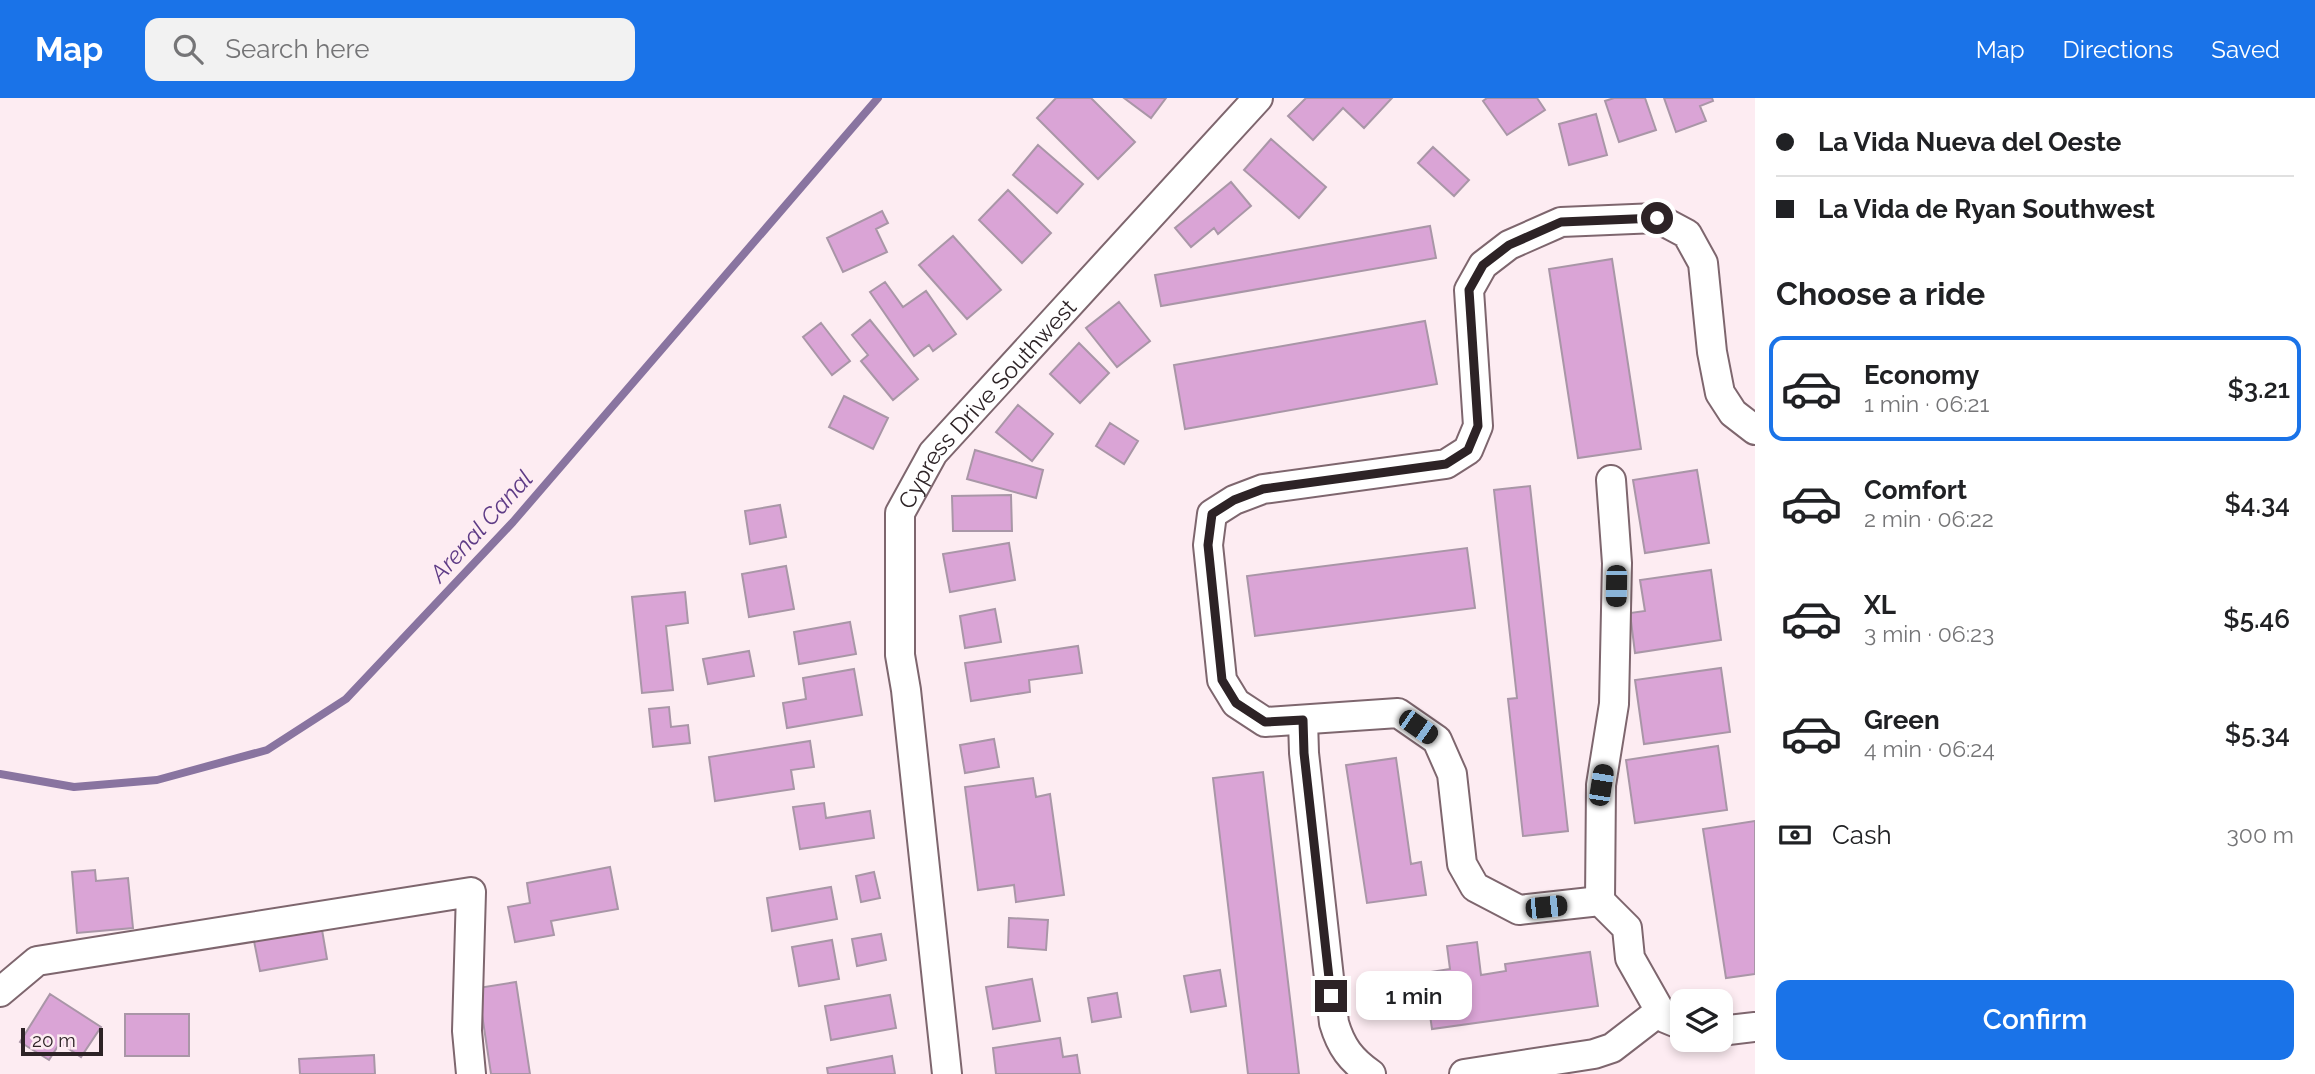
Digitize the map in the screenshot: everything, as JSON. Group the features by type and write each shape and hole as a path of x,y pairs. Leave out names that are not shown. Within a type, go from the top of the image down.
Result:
{"street":[{"name":"Cypress Drive Southwest","path":"947,1074 900,655 900,513 933,453 1258,98"},
{"path":"1600,901 1519,910 1475,887 1462,864 1452,774 1437,740 1398,713 1265,722 1236,703 1222,680 1208,545 1212,514 1234,500 1263,489 1446,464 1468,450 1478,426 1469,290 1483,265 1509,245 1561,222 1657,218 1687,234 1703,263 1712,352 1720,393 1733,413 1755,430"},
{"path":"1611,480 1617,563 1614,704 1601,785 1600,901 1627,928 1630,958 1670,1017"},
{"path":"1303,720 1304,753 1334,1023 1340,1043 1354,1063 1371,1074"},
{"path":"1,991 37,961 471,892 467,1031 471,1074"},
{"path":"1464,1074 1594,1054 1612,1048 1670,1019"},
{"path":"1733,1030 1755,1027"}],"building":[{"path":"1056,98 1091,98 1135,142 1098,179 1037,118"},
{"path":"1124,98 1166,98 1151,118"},
{"path":"1306,98 1392,98 1364,128 1343,108 1313,140 1288,116"},
{"path":"1487,98 1537,98 1545,110 1507,135 1483,101"},
{"path":"1614,98 1645,98 1656,130 1619,142 1605,101"},
{"path":"1664,98 1712,98 1713,101 1700,106 1706,121 1676,132"},
{"path":"1596,114 1607,155 1569,165 1559,124"},
{"path":"1271,139 1326,187 1299,218 1244,170"},
{"path":"1038,145 1083,184 1057,213 1013,175"},
{"path":"1433,147 1469,180 1454,196 1418,163"},
{"path":"1231,182 1251,206 1218,234 1214,228 1191,247 1175,228"},
{"path":"1008,190 1051,233 1022,263 979,220"},
{"path":"882,211 888,223 876,229 887,252 843,272 827,238"},
{"path":"1430,226 1436,258 1161,306 1155,275"},
{"path":"953,236 1001,290 967,319 919,265"},
{"path":"1612,259 1641,449 1578,458 1549,269"},
{"path":"885,282 903,307 926,291 956,334 933,351 929,345 914,356 870,292"},
{"path":"1119,302 1150,341 1117,367 1086,328"},
{"path":"870,320 918,379 893,400 861,361 868,355 852,335"},
{"path":"1425,321 1437,384 1185,429 1174,365"},
{"path":"821,323 850,361 832,375 803,337"},
{"path":"1079,343 1109,373 1080,403 1050,374"},
{"path":"844,396 888,418 873,449 829,427"},
{"path":"1018,405 1053,434 1032,461 996,432"},
{"path":"1110,423 1138,441 1124,464 1096,446"},
{"path":"975,450 1043,470 1036,498 967,479"},
{"path":"1697,470 1709,543 1645,553 1633,480"},
{"path":"1530,486 1568,831 1523,836 1508,699 1517,698 1494,490"},
{"path":"1011,495 1012,531 953,531 952,496"},
{"path":"780,505 786,537 750,544 745,511"},
{"path":"1009,543 1015,580 950,592 943,554"},
{"path":"1467,548 1475,608 1255,636 1247,576"},
{"path":"786,566 794,609 749,617 742,574"},
{"path":"1711,570 1721,640 1635,653 1630,613 1645,611 1640,580"},
{"path":"685,592 688,623 666,626 673,690 642,693 632,597"},
{"path":"995,609 1001,642 965,648 960,616"},
{"path":"850,622 856,654 799,664 794,632"},
{"path":"1078,646 1082,673 1029,680 1030,692 971,701 965,663"},
{"path":"749,651 754,676 708,684 703,659"},
{"path":"1721,668 1730,732 1644,744 1635,680"},
{"path":"854,669 862,715 787,728 783,703 806,699 803,678"},
{"path":"669,707 671,727 688,725 690,743 653,747 649,709"},
{"path":"994,739 999,767 965,773 960,745"},
{"path":"810,741 814,767 791,770 794,789 715,801 709,757"},
{"path":"1718,746 1727,810 1635,823 1626,760"},
{"path":"1396,758 1411,864 1421,862 1426,895 1367,903 1346,765"},
{"path":"1263,772 1299,1074 1248,1074 1213,778"},
{"path":"1033,778 1036,797 1050,794 1064,895 1016,902 1014,885 978,890 965,787"},
{"path":"824,803 826,818 870,811 874,838 800,849 793,807"},
{"path":"1755,821 1755,974 1726,978 1703,829"},
{"path":"610,867 618,909 551,921 554,935 515,942 508,907 530,903 527,883"},
{"path":"95,870 96,881 128,878 133,928 77,933 72,872"},
{"path":"874,872 880,898 861,902 856,876"},
{"path":"831,887 837,919 772,931 767,898"},
{"path":"1009,918 1048,920 1046,950 1008,947"},
{"path":"321,924 327,959 260,971 253,936"},
{"path":"881,934 886,960 857,966 852,939"},
{"path":"832,940 839,979 799,986 792,947"},
{"path":"1477,942 1481,975 1506,971 1505,964 1590,952 1598,1006 1432,1029 1424,973 1450,969 1447,946"},
{"path":"1220,970 1226,1006 1191,1012 1184,976"},
{"path":"1032,979 1040,1021 993,1029 986,987"},
{"path":"516,982 530,1074 491,1074 478,988"},
{"path":"1117,993 1121,1017 1092,1022 1088,998"},
{"path":"50,994 101,1027 81,1057 60,1043 49,1060 20,1042"},
{"path":"890,995 896,1028 831,1040 825,1006"},
{"path":"125,1014 189,1014 189,1056 125,1056"},
{"path":"1060,1038 1063,1057 1077,1055 1080,1074 996,1074 993,1048"},
{"path":"374,1055 375,1074 300,1074 299,1059"},
{"path":"892,1056 895,1074 828,1074 827,1068"}],"waterway":[{"name":"Arenal Canal","path":"0,774 74,787 157,780 267,750 346,699 513,522 878,98"}],"route":[{"path":"1331,996 1304,753 1303,720 1265,722 1236,703 1222,680 1208,545 1212,514 1234,500 1263,489 1446,464 1468,450 1478,426 1469,290 1483,265 1509,245 1561,222 1657,218"}]}
